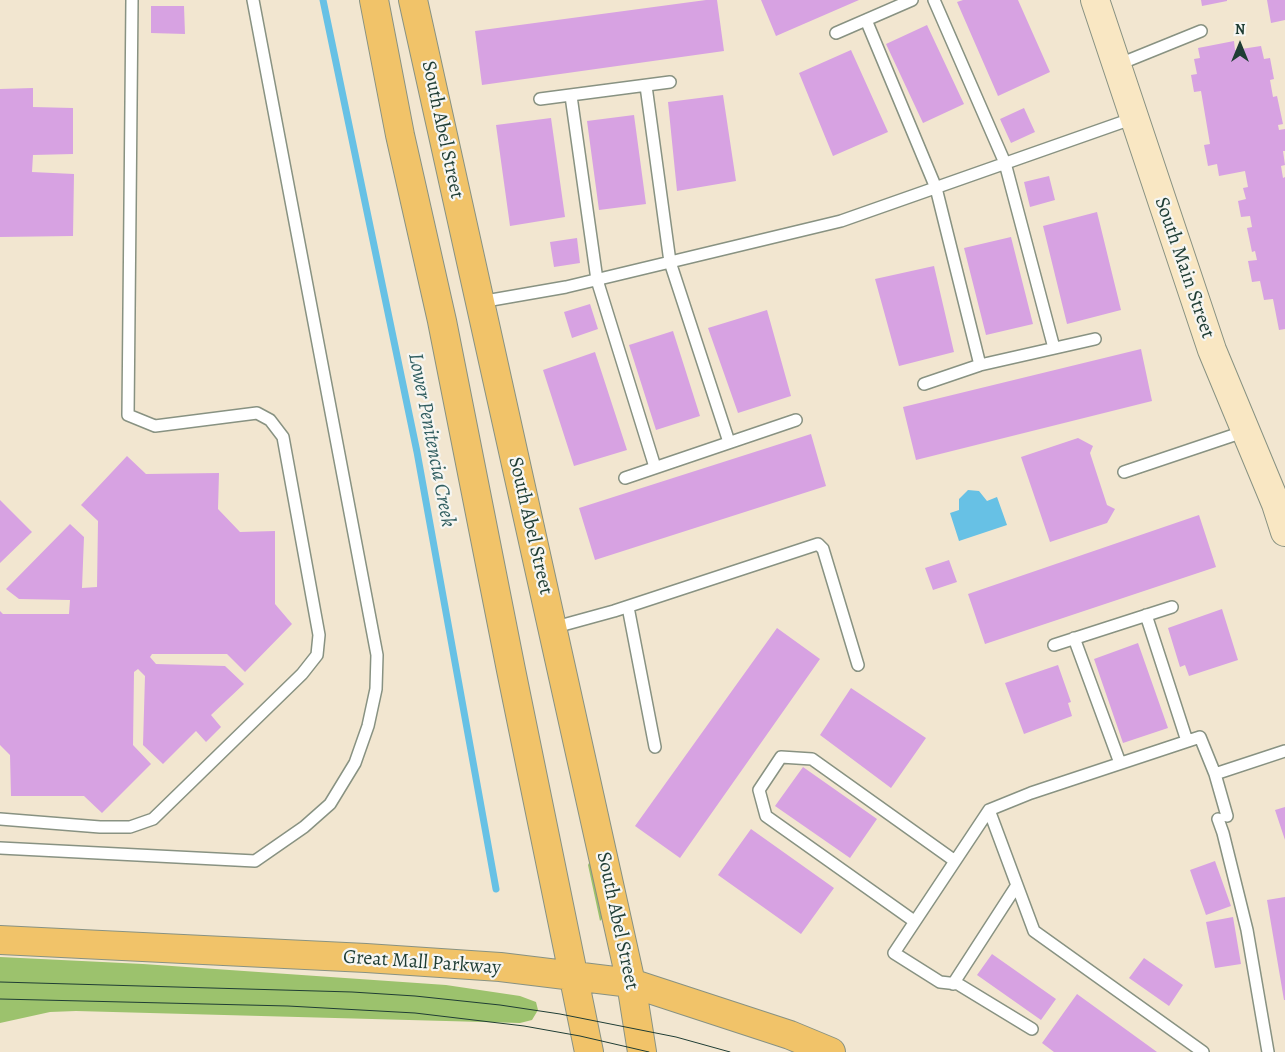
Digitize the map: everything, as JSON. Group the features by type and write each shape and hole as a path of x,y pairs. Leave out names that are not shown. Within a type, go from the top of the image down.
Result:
{"main road":[{"name":"South Abel Street","path":"374,0 400,135 442,321 589,1052"},
{"name":"South Abel Street","path":"413,0 631,983 642,1052"},
{"name":"South Main Street","path":"1095,0 1212,350 1276,504 1285,532"},
{"path":"442,321 481,306"},
{"name":"Great Mall Parkway","path":"0,940 366,958 500,967 631,983 790,1035 831,1052"}],"lane":[{"path":"0,819 100,827 130,827 153,819 302,674 317,655 319,635 283,436 270,420 257,413 155,426 128,415 132,0"},
{"path":"0,848 255,861 304,827 330,804 354,763 368,726 376,689 377,655 252,0"},
{"path":"836,33 912,0"},
{"path":"934,0 1005,163 1054,348"},
{"path":"866,20 936,188 980,365"},
{"path":"1116,65 1201,31"},
{"path":"540,100 670,82"},
{"path":"646,86 670,262 730,442"},
{"path":"571,96 597,280 654,468"},
{"path":"481,306 841,221 1134,118"},
{"path":"924,384 980,365 1094,339"},
{"path":"625,478 796,420"},
{"path":"1124,472 1246,431"},
{"path":"552,628 628,607 818,544 823,549 858,665"},
{"path":"628,607 654,747"},
{"path":"1054,645 1172,607"},
{"path":"1146,615 1187,741"},
{"path":"1074,638 1120,763"},
{"path":"1032,1029 958,984 940,982 894,953 989,810 1031,793 1200,736 1214,774 1223,833 1248,930 1268,1052"},
{"path":"1214,774 1285,751"},
{"path":"914,921 766,816 759,790 781,757 812,759 955,861"},
{"path":"989,810 1034,931 1204,1052"},
{"path":"953,984 1018,885"}],"green space":[{"path":"589,863 592,865 602,916 600,921 588,865"},
{"path":"0,957 143,964 446,985 520,996 536,1002 538,1010 532,1020 520,1023 76,1011 50,1012 0,1023"}],"water":[{"path":"968,490 979,491 987,501 997,497 1007,525 959,541 950,513 959,510 959,499"}],"building":[{"path":"717,0 724,51 482,85 475,31"},
{"path":"761,0 859,0 776,36"},
{"path":"963,0 1018,0 1050,72 998,96 957,2"},
{"path":"1201,0 1227,0 1227,1 1202,6"},
{"path":"1267,0 1285,0 1285,20 1271,23"},
{"path":"151,6 184,6 185,34 151,33"},
{"path":"927,25 964,104 923,123 886,44"},
{"path":"1234,41 1235,50 1261,46 1264,59 1270,58 1274,79 1270,80 1273,97 1277,96 1283,124 1278,125 1279,130 1285,129 1285,151 1283,151 1285,165 1281,166 1283,178 1285,177 1285,329 1279,330 1273,299 1264,300 1260,281 1252,282 1248,261 1257,260 1255,251 1252,252 1247,228 1252,227 1250,216 1241,217 1238,201 1246,199 1243,188 1248,187 1245,171 1219,176 1217,164 1208,166 1204,145 1210,144 1201,91 1194,92 1191,75 1197,74 1194,59 1200,58 1198,48"},
{"path":"851,50 888,132 833,156 799,73"},
{"path":"33,88 33,107 73,108 73,154 33,155 32,172 74,174 73,236 0,237 0,89"},
{"path":"723,95 736,181 677,191 668,102"},
{"path":"1024,108 1035,132 1011,143 1000,119"},
{"path":"634,115 646,204 599,210 587,121"},
{"path":"551,118 565,217 510,226 496,125"},
{"path":"1049,176 1055,200 1030,207 1024,182"},
{"path":"1097,212 1121,310 1067,324 1043,226"},
{"path":"1011,237 1033,324 986,335 964,248"},
{"path":"577,238 580,263 554,267 550,242"},
{"path":"934,266 954,352 899,366 875,279"},
{"path":"590,304 598,329 572,338 564,312"},
{"path":"767,310 791,396 738,413 708,328"},
{"path":"673,331 700,416 656,430 629,345"},
{"path":"1141,349 1152,401 916,460 903,407"},
{"path":"595,352 627,450 574,466 543,370"},
{"path":"811,434 826,486 595,560 579,508"},
{"path":"1078,438 1093,446 1090,453 1107,505 1115,509 1107,523 1050,542 1021,457"},
{"path":"127,456 146,474 219,473 218,509 240,532 275,531 275,604 292,624 245,672 227,654 152,654 150,657 156,664 225,666 244,684 211,715 221,727 206,742 196,731 163,764 143,745 145,676 138,669 134,672 133,745 151,764 102,813 84,796 11,796 10,755 0,745 0,611 3,614 69,614 70,600 19,599 6,589 70,524 84,537 82,588 97,587 98,521 81,505"},
{"path":"0,500 32,532 0,563"},
{"path":"1199,515 1216,567 985,644 968,594"},
{"path":"949,560 957,582 933,590 925,568"},
{"path":"1222,609 1238,660 1189,676 1185,665 1180,667 1168,628"},
{"path":"777,628 820,659 680,858 635,826"},
{"path":"1138,643 1168,728 1123,743 1094,659"},
{"path":"1058,665 1071,702 1068,703 1072,716 1024,734 1005,683"},
{"path":"851,688 926,738 891,788 820,735"},
{"path":"803,767 877,819 850,858 775,806"},
{"path":"1285,807 1285,840 1275,810"},
{"path":"751,829 834,888 801,934 718,875"},
{"path":"1215,861 1231,906 1206,915 1190,870"},
{"path":"1285,897 1285,1000 1284,1000 1267,900"},
{"path":"1233,917 1241,964 1215,968 1206,922"},
{"path":"992,954 1056,999 1041,1020 977,975"},
{"path":"1144,958 1183,985 1169,1006 1129,978"},
{"path":"1077,994 1157,1052 1054,1052 1042,1043"}],"waterway":[{"name":"Lower Penitencia Creek","path":"323,0 417,452 496,889"}],"tram line":[{"path":"0,982 352,992 415,996 500,1005 560,1014 676,1037 730,1052"},
{"path":"0,999 288,1006 415,1013 524,1026 580,1036 649,1052"}]}
